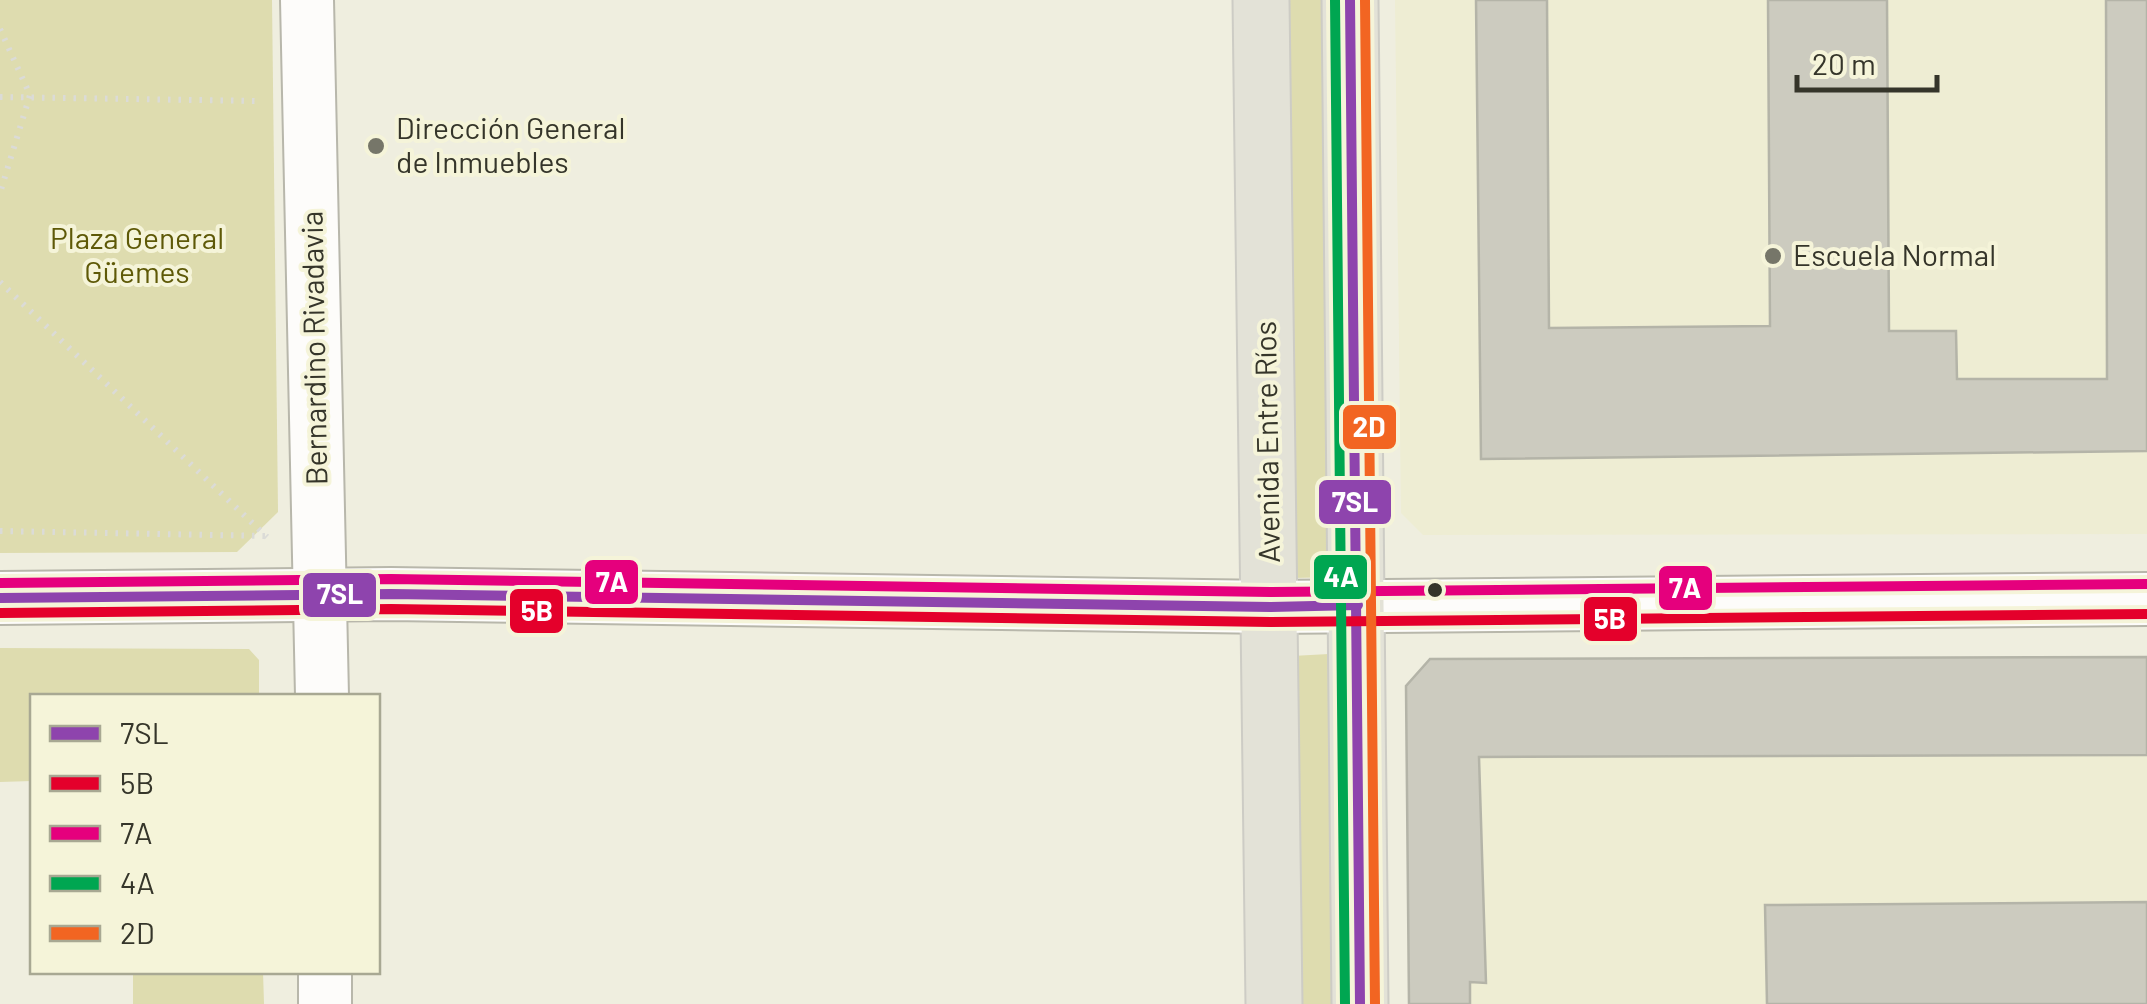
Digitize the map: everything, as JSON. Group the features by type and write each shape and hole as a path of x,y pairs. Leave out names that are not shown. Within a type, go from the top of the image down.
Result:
{"main road":[{"name":"Avenida Entre Ríos","path":"1260,0 1274,1004"},
{"path":"1350,0 1360,1004"}],"street":[{"name":"Bernardino Rivadavia","path":"307,0 298,594 322,694"},
{"path":"0,598 298,594 1271,607 2147,599"},
{"path":"325,974 325,1004"}],"path":[{"path":"0,29 30,95 0,192"},
{"path":"0,97 260,101 260,84"},
{"path":"0,282 267,537 298,594"},
{"path":"267,517 267,537"},
{"path":"0,531 267,537"}],"shaded area":[{"name":"Escuela Normal","path":"1395,0 2147,0 2147,534 1423,535 1401,513"},
{"path":"2147,657 2147,1004 1408,1004 1406,686 1430,659"}],"green space":[{"name":"Plaza General Güemes","path":"0,0 272,0 278,512 237,552 0,553"},
{"path":"1284,0 1322,0 1332,577 1294,578"},
{"path":"0,648 249,649 259,660 259,694 30,694 30,781 0,782"},
{"path":"1329,654 1335,1004 1297,1004 1292,656"},
{"path":"133,974 263,974 264,1004 133,1004"}],"building":[{"path":"1476,0 1547,0 1549,328 1770,326 1768,0 1887,0 1889,331 1956,331 1957,379 2107,379 2106,0 2147,0 2147,451 1481,459"},
{"path":"2147,657 2147,755 1479,757 1486,983 1470,982 1470,1004 1409,1004 1406,686 1430,659"},
{"path":"2147,902 2147,1004 1767,1004 1765,905"}],"transit line":[{"name":"4A","path":"1335,0 1345,1004"},
{"name":"7SL","path":"1350,0 1360,1004"},
{"name":"2D","path":"1365,0 1375,1004"},
{"name":"7A","path":"0,583 391,579 1271,592 2147,584"},
{"name":"7SL","path":"0,598 391,594 1358,605"},
{"name":"5B","path":"0,613 391,609 1271,622 2147,614"}],"place":[{"name":"Dirección General de Inmuebles","path":"376,146"},
{"name":"Escuela Normal","path":"1773,256"}]}
